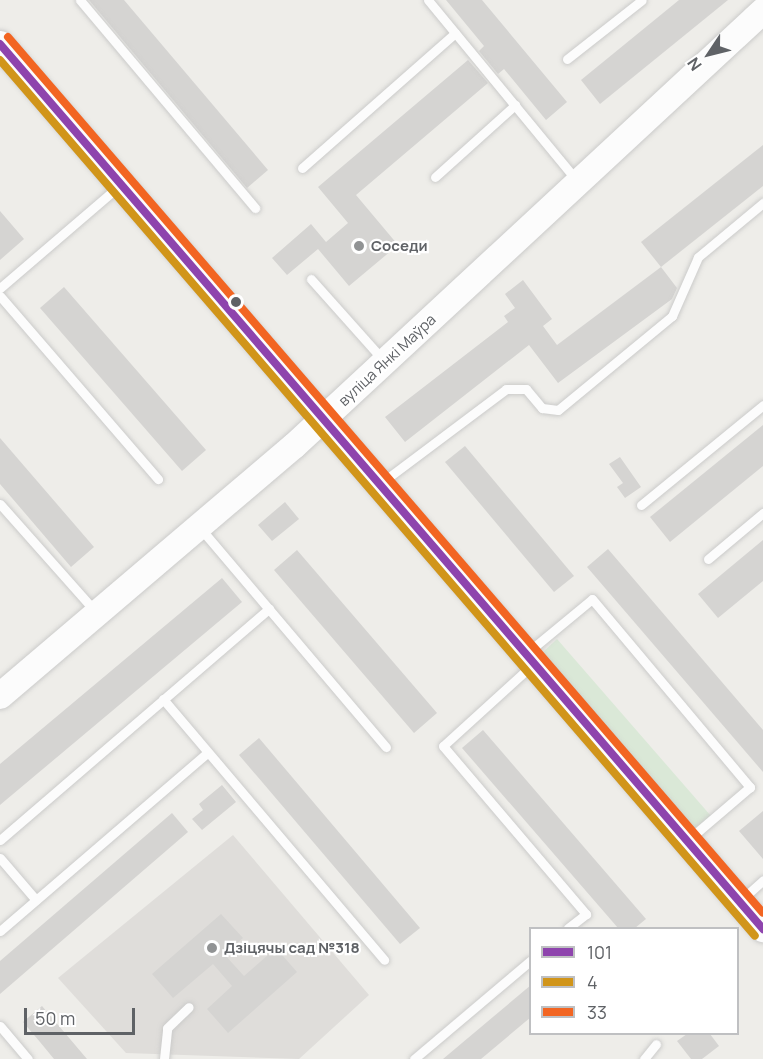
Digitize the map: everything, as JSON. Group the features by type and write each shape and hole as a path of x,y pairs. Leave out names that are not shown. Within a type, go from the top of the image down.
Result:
{"main road":[{"name":"вуліца Янкі Маўра","path":"0,696 325,418 763,11"},
{"path":"0,44 763,928"}],"lane":[{"path":"80,0 255,208"},
{"path":"428,0 578,182"},
{"path":"567,59 642,0"},
{"path":"302,168 455,33"},
{"path":"435,177 515,105"},
{"path":"0,288 122,183"},
{"path":"381,483 506,389 526,389 542,408 558,410 672,316 698,257 763,203"},
{"path":"311,279 385,362"},
{"path":"0,296 159,479"},
{"path":"641,505 763,405"},
{"path":"0,504 97,614"},
{"path":"708,559 763,513"},
{"path":"200,526 386,747"},
{"path":"569,927 586,914 443,746 592,599 750,787 688,840"},
{"path":"0,840 269,609"},
{"path":"163,699 384,960"},
{"path":"0,931 207,753"},
{"path":"0,858 36,900"},
{"path":"740,901 763,880"},
{"path":"414,1059 529,963"},
{"path":"164,1059 166,1028 189,1007"},
{"path":"0,1026 28,1059"},
{"path":"644,1059 656,1044"}],"shaded area":[{"name":"Дзіцячы сад №318","path":"233,835 369,995 299,1059 126,1053 58,978"}],"green space":[{"path":"557,639 711,816 695,828 542,653"}],"building":[{"path":"89,0 124,0 268,170 247,188"},
{"path":"446,0 482,0 567,102 546,120 504,69 498,74 479,51 484,46"},
{"path":"679,0 728,0 600,104 581,80"},
{"path":"468,60 488,83 356,195 398,245 349,286 318,249 287,275 272,258 311,224 326,242 348,223 318,187"},
{"path":"763,145 763,186 661,267 641,242"},
{"path":"0,211 24,239 0,260"},
{"path":"661,267 677,288 672,299 558,383 529,345 405,442 385,417 508,322 504,316 515,308 505,294 523,280 552,319 543,326 557,345"},
{"path":"64,287 206,450 182,471 40,308"},
{"path":"763,425 763,466 670,542 650,517"},
{"path":"0,438 94,547 71,567 0,484"},
{"path":"465,446 574,576 554,592 445,462"},
{"path":"620,457 641,487 625,498 617,487 623,483 609,464"},
{"path":"285,502 299,519 272,541 258,525"},
{"path":"763,540 763,581 718,618 698,594"},
{"path":"608,549 763,730 763,772 587,567"},
{"path":"297,550 437,713 414,733 274,570"},
{"path":"222,578 242,602 0,805 0,764"},
{"path":"483,730 646,919 636,927 617,927 462,748"},
{"path":"259,738 420,928 400,944 239,755"},
{"path":"222,785 236,802 202,830 192,819 203,810 199,804"},
{"path":"763,811 763,859 739,831"},
{"path":"172,813 188,832 0,994 0,961"},
{"path":"221,914 243,938 224,954 244,976 276,948 297,972 228,1033 207,1009 232,986 213,964 173,998 152,974"},
{"path":"529,987 529,1019 481,1059 443,1059"},
{"path":"42,1006 87,1059 54,1059 23,1022"},
{"path":"686,1035 711,1035 719,1046 702,1059 691,1059 677,1041"}],"transit line":[{"name":"33","path":"8,37 763,913"},
{"name":"101","path":"0,44 763,929"},
{"name":"4","path":"0,60 755,936"}],"place":[{"name":"Соседи","path":"359,246"},
{"name":"Дзіцячы сад №318","path":"212,948"}]}
